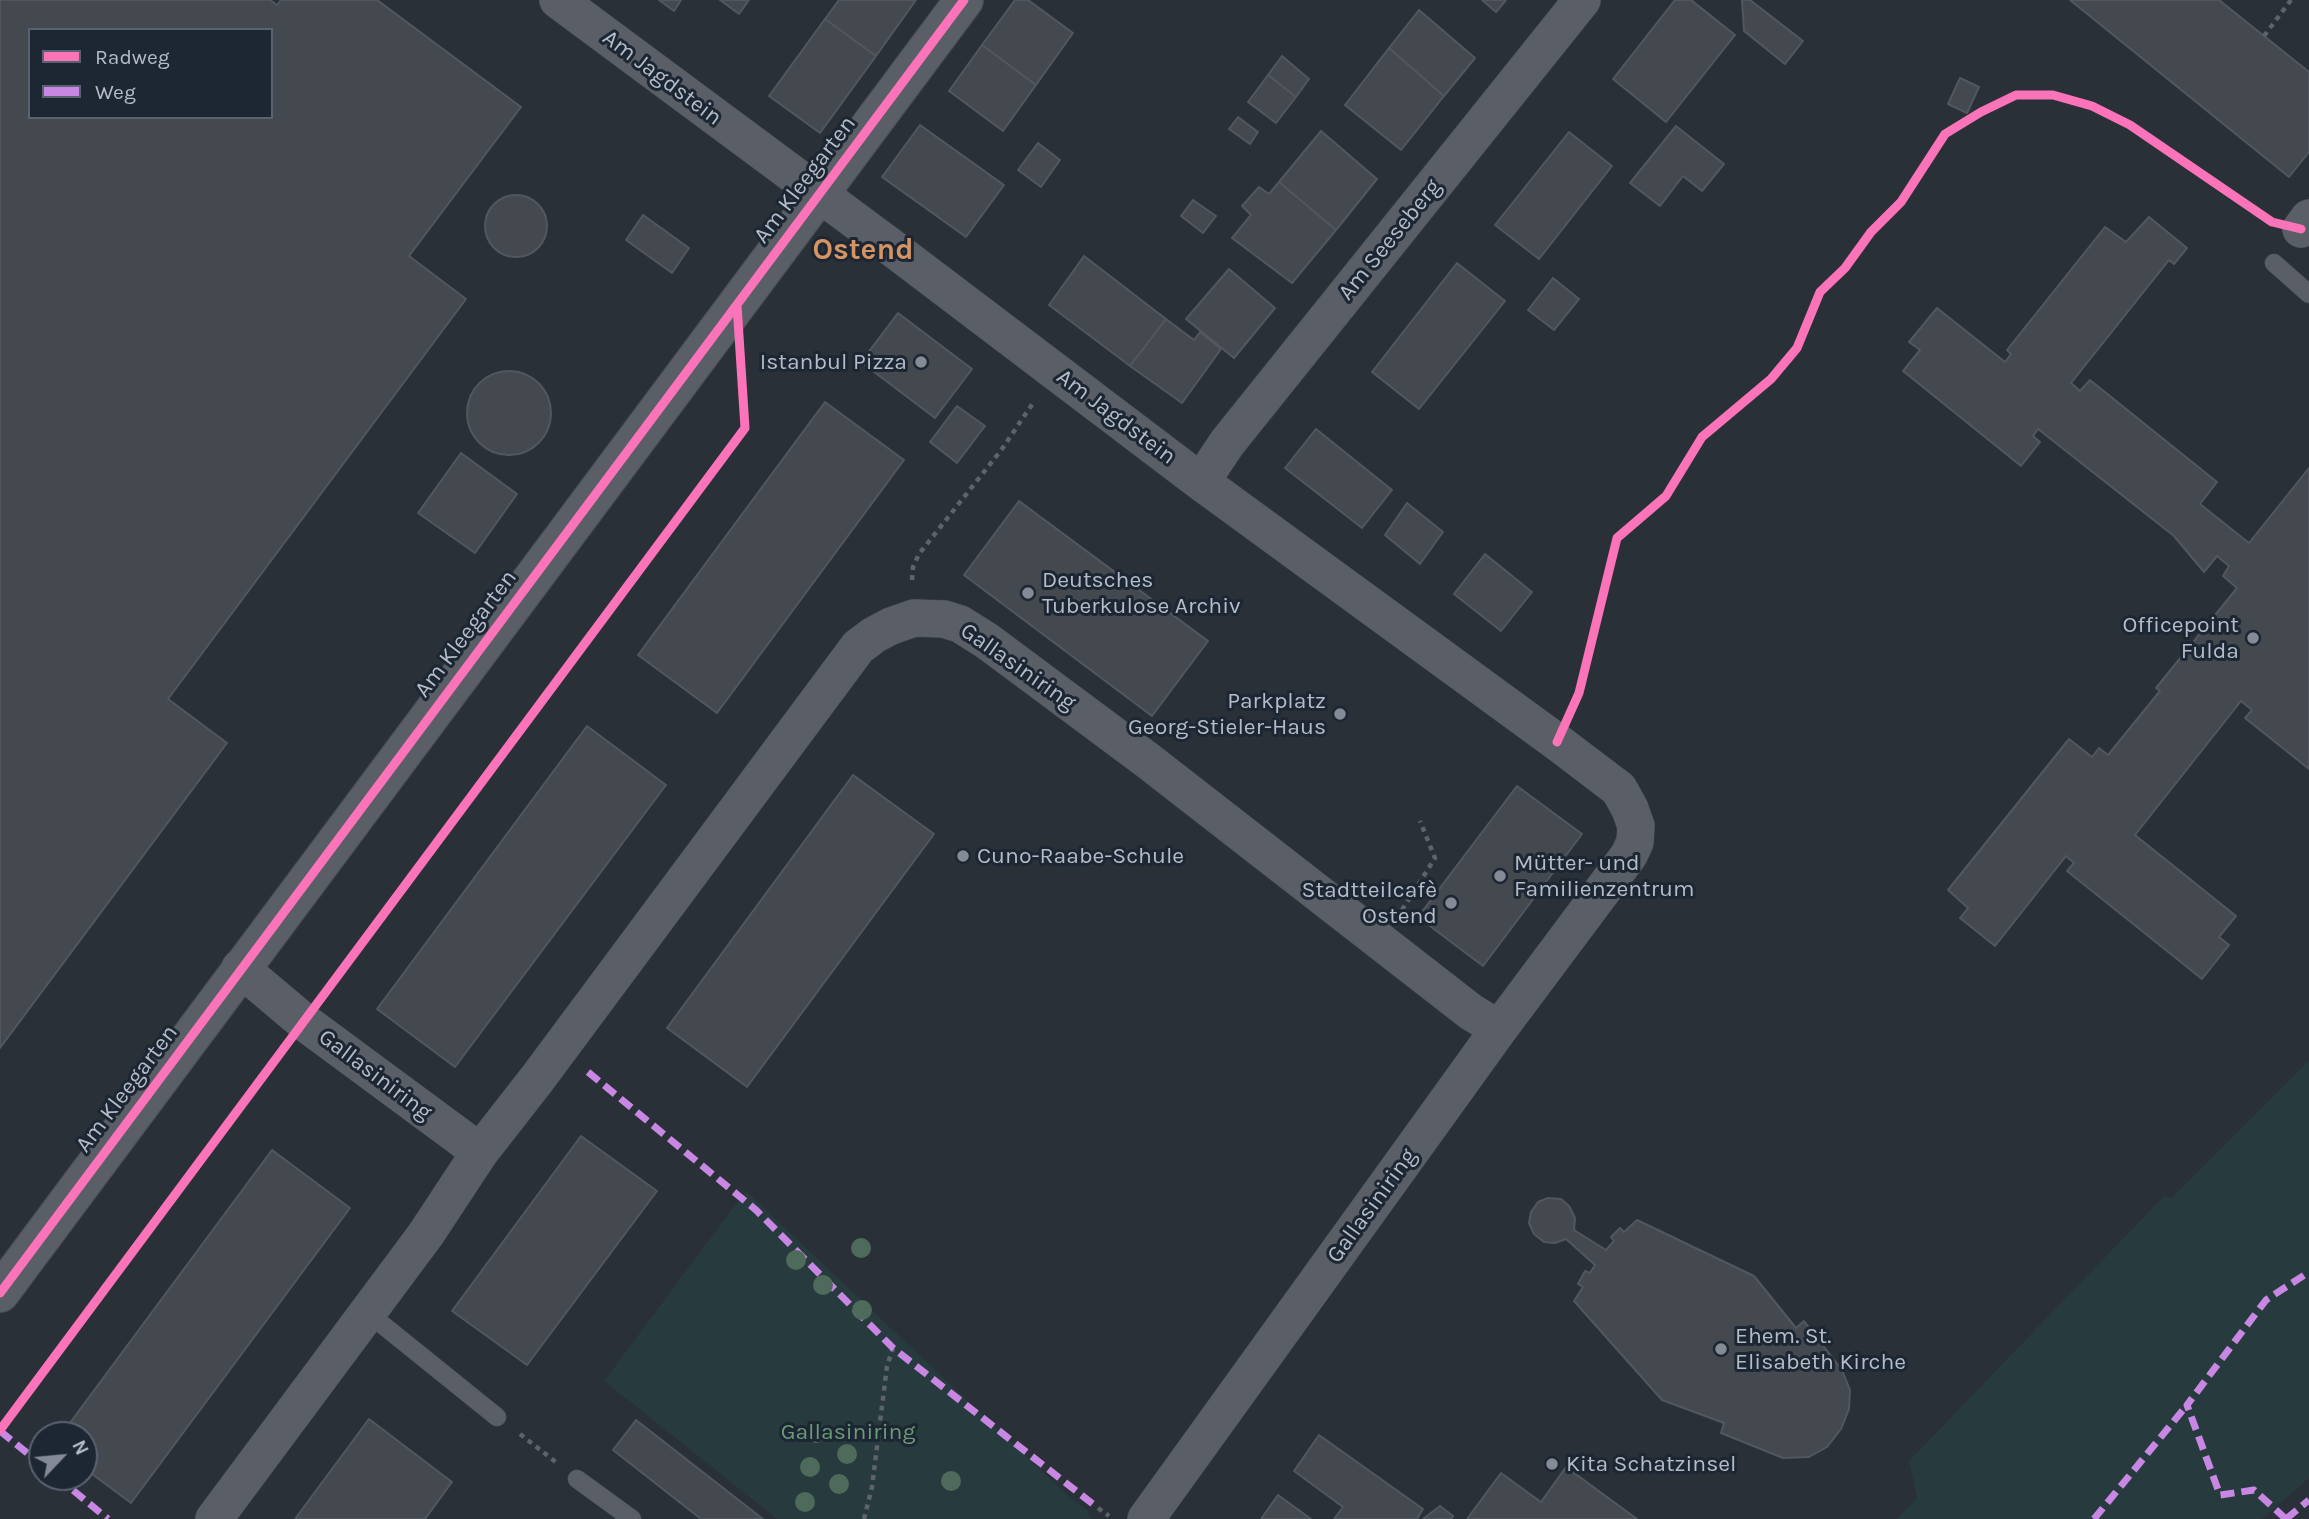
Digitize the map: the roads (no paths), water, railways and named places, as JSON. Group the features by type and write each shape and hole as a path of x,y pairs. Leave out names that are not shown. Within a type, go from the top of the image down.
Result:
{"street":[{"name":"Am Jagdstein","path":"558,0 1201,482 1619,789 1636,826 1635,842 1629,855"},
{"name":"Am Kleegarten","path":"0,1293 964,0"},
{"name":"Am Seeseberg","path":"1201,482 1227,443 1582,0"},
{"name":"Gallasiniring","path":"214,1519 426,1234 480,1152 858,647 882,631 914,618 944,618 960,624 987,641 1147,760 1471,1012 1499,1029"},
{"name":"Gallasiniring","path":"1146,1519 1499,1029 1629,855"},
{"name":"Gallasiniring","path":"240,968 304,1022 480,1152"}],"lane":[{"path":"2274,263 2309,295"},
{"path":"368,1313 497,1417"},
{"path":"577,1479 632,1519"}],"place":[{"name":"Istanbul Pizza","path":"921,362"},
{"name":"Deutsches Tuberkulose Archiv","path":"1028,593"},
{"name":"Officepoint Fulda","path":"2253,638"},
{"name":"Parkplatz Georg-Stieler-Haus","path":"1340,714"},
{"name":"Cuno-Raabe-Schule","path":"963,856"},
{"name":"Mütter- und Familienzentrum","path":"1500,876"},
{"name":"Stadtteilcafè Ostend","path":"1451,903"},
{"name":"Ehem. St. Elisabeth Kirche","path":"1721,1349"},
{"name":"Kita Schatzinsel","path":"1552,1464"}],"district":[{"name":"Ostend","path":"863,250"}]}
